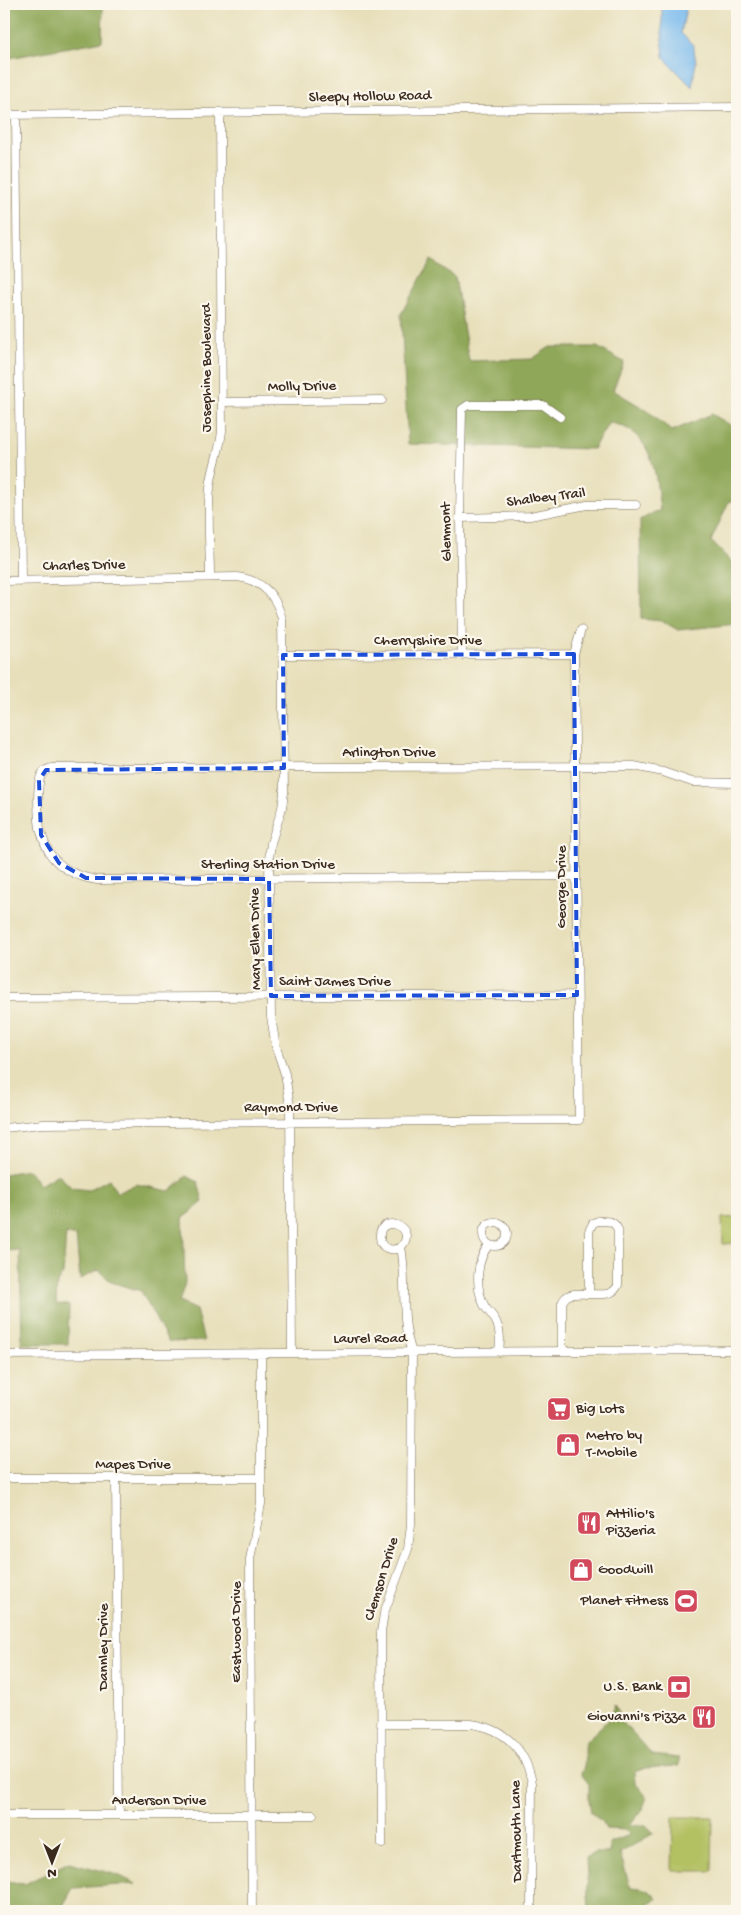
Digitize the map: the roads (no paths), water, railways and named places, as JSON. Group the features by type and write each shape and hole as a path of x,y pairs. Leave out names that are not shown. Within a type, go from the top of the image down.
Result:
{"street":[{"name":"Sleepy Hollow Road","path":"4,115 737,107"},
{"name":"Josephine Boulevard","path":"210,577 208,504 221,444 222,402 220,112"},
{"path":"16,115 21,580"},
{"name":"Molly Drive","path":"222,402 382,400"},
{"name":"Glenmont","path":"462,654 460,518 462,409 468,405 543,406 560,417"},
{"name":"Shalbey Trail","path":"460,518 530,516 587,505 636,505"},
{"name":"Charles Drive","path":"4,581 210,577"},
{"name":"Mary Ellen Drive","path":"210,577 246,578 256,582 271,593 280,609 282,619 284,768 282,808 271,843 269,878 272,1032 288,1090 290,1122 292,1353"},
{"name":"George Drive","path":"579,1120 574,654 581,630"},
{"name":"Cherryshire Drive","path":"283,655 574,654"},
{"name":"Arlington Drive","path":"41,774 52,768 634,766 663,772 692,782 737,783"},
{"name":"Sterling Station Drive","path":"41,774 39,780 39,824 41,834 51,854 59,863 77,875 97,880 576,876"},
{"name":"Saint James Drive","path":"4,998 577,995"},
{"name":"Raymond Drive","path":"4,1128 43,1124 579,1120"},
{"path":"562,1351 562,1303 564,1298 571,1294 589,1294 609,1294 618,1285 618,1230 617,1226 610,1221 593,1223 589,1231 589,1294"},
{"path":"489,1245 485,1250 480,1265 479,1289 486,1308 497,1323 500,1352"},
{"name":"Clemson Drive","path":"382,1844 381,1632 384,1613 408,1549 411,1524 412,1352 407,1338 404,1317 404,1260 401,1247"},
{"name":"Laurel Road","path":"4,1354 737,1350"},
{"name":"Eastwood Drive","path":"252,1911 250,1559 261,1504 261,1353"},
{"name":"Mapes Drive","path":"4,1478 262,1478"},
{"name":"Dannley Drive","path":"116,1479 119,1815"},
{"name":"Dartmouth Lane","path":"380,1724 482,1725 502,1733 517,1746 527,1762 532,1783 531,1911"},
{"name":"Anderson Drive","path":"4,1815 313,1814"}],"water":[{"path":"662,4 687,4 681,33 693,45 696,62 692,87 664,58"}],"place":[{"name":"Big Lots","path":"559,1409"},
{"name":"Metro by T-Mobile","path":"568,1445"},
{"name":"Attilio's Pizzeria","path":"589,1523"},
{"name":"Goodwill","path":"581,1570"},
{"name":"Planet Fitness","path":"686,1601"},
{"name":"U.S. Bank","path":"679,1687"},
{"name":"Giovanni's Pizza","path":"704,1717"}]}
